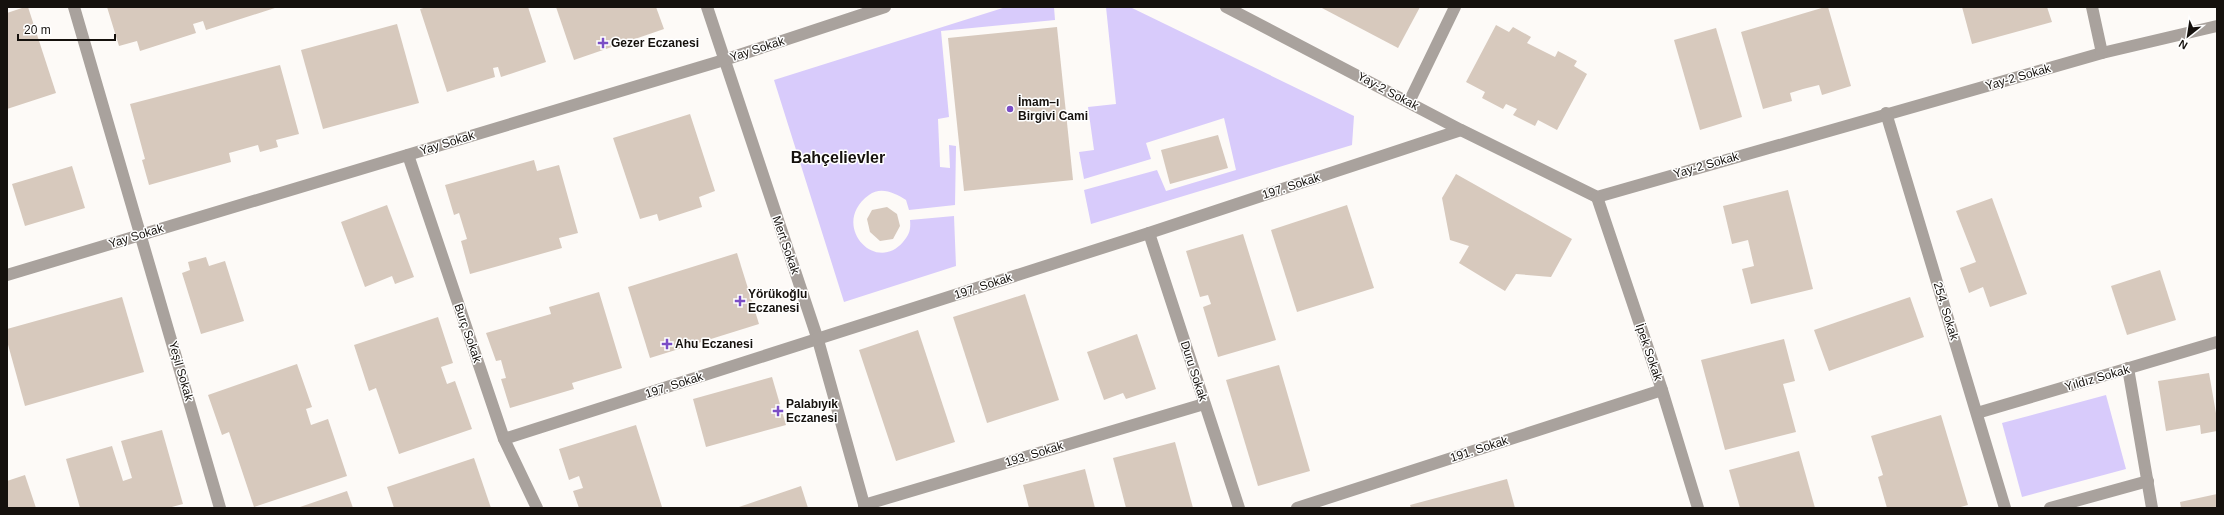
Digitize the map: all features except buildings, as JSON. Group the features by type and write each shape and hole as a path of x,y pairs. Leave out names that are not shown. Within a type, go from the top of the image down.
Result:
{"street":[{"name":"Yeşil Sokak","path":"74,7 142,234 220,508"},
{"name":"Mert Sokak","path":"707,7 818,340 865,506"},
{"name":"Yay Sokak","path":"7,275 724,60 885,7"},
{"name":"Yay-2 Sokak","path":"1226,7 1460,130 1597,197 1886,113 2102,53 2217,26"},
{"path":"1409,102 1456,7"},
{"path":"2092,7 2102,53"},
{"name":"254. Sokak","path":"1886,113 2006,508"},
{"name":"197. Sokak","path":"504,439 818,340 1149,233 1460,130"},
{"name":"Burç Sokak","path":"408,155 504,439 537,508"},
{"name":"İpek Sokak","path":"1597,197 1662,390 1698,508"},
{"name":"Duru Sokak","path":"1149,233 1239,508"},
{"name":"Yıldız Sokak","path":"1977,413 2217,342"},
{"path":"2128,368 2152,508"},
{"name":"191. Sokak","path":"1297,508 1662,390"},
{"name":"193. Sokak","path":"865,506 1204,404"},
{"path":"2050,508 2148,481"}],"shaded area":[{"path":"1006,7 1054,7 1055,20 941,31 949,117 938,119 940,167 950,168 949,145 956,146 955,205 909,210 906,200 893,193 878,191 869,195 858,207 854,219 855,231 860,242 869,249 880,253 892,251 903,242 909,232 910,220 954,216 956,266 844,302 774,80"},
{"path":"1106,7 1130,7 1354,116 1352,145 1091,224 1084,190 1157,170 1166,191 1236,170 1224,118 1146,143 1151,159 1084,179 1079,152 1094,150 1088,107 1116,104"},
{"path":"2106,395 2126,469 2022,497 2002,423"}],"place":[{"name":"Gezer Eczanesi","path":"603,43"},
{"name":"İmam–ı Birgivi Cami","path":"1010,109"},
{"name":"Yörükoğlu Eczanesi","path":"740,301"},
{"name":"Ahu Eczanesi","path":"667,344"},
{"name":"Palabıyık Eczanesi","path":"778,411"}],"district":[{"name":"Bahçelievler","path":"838,157"}]}
